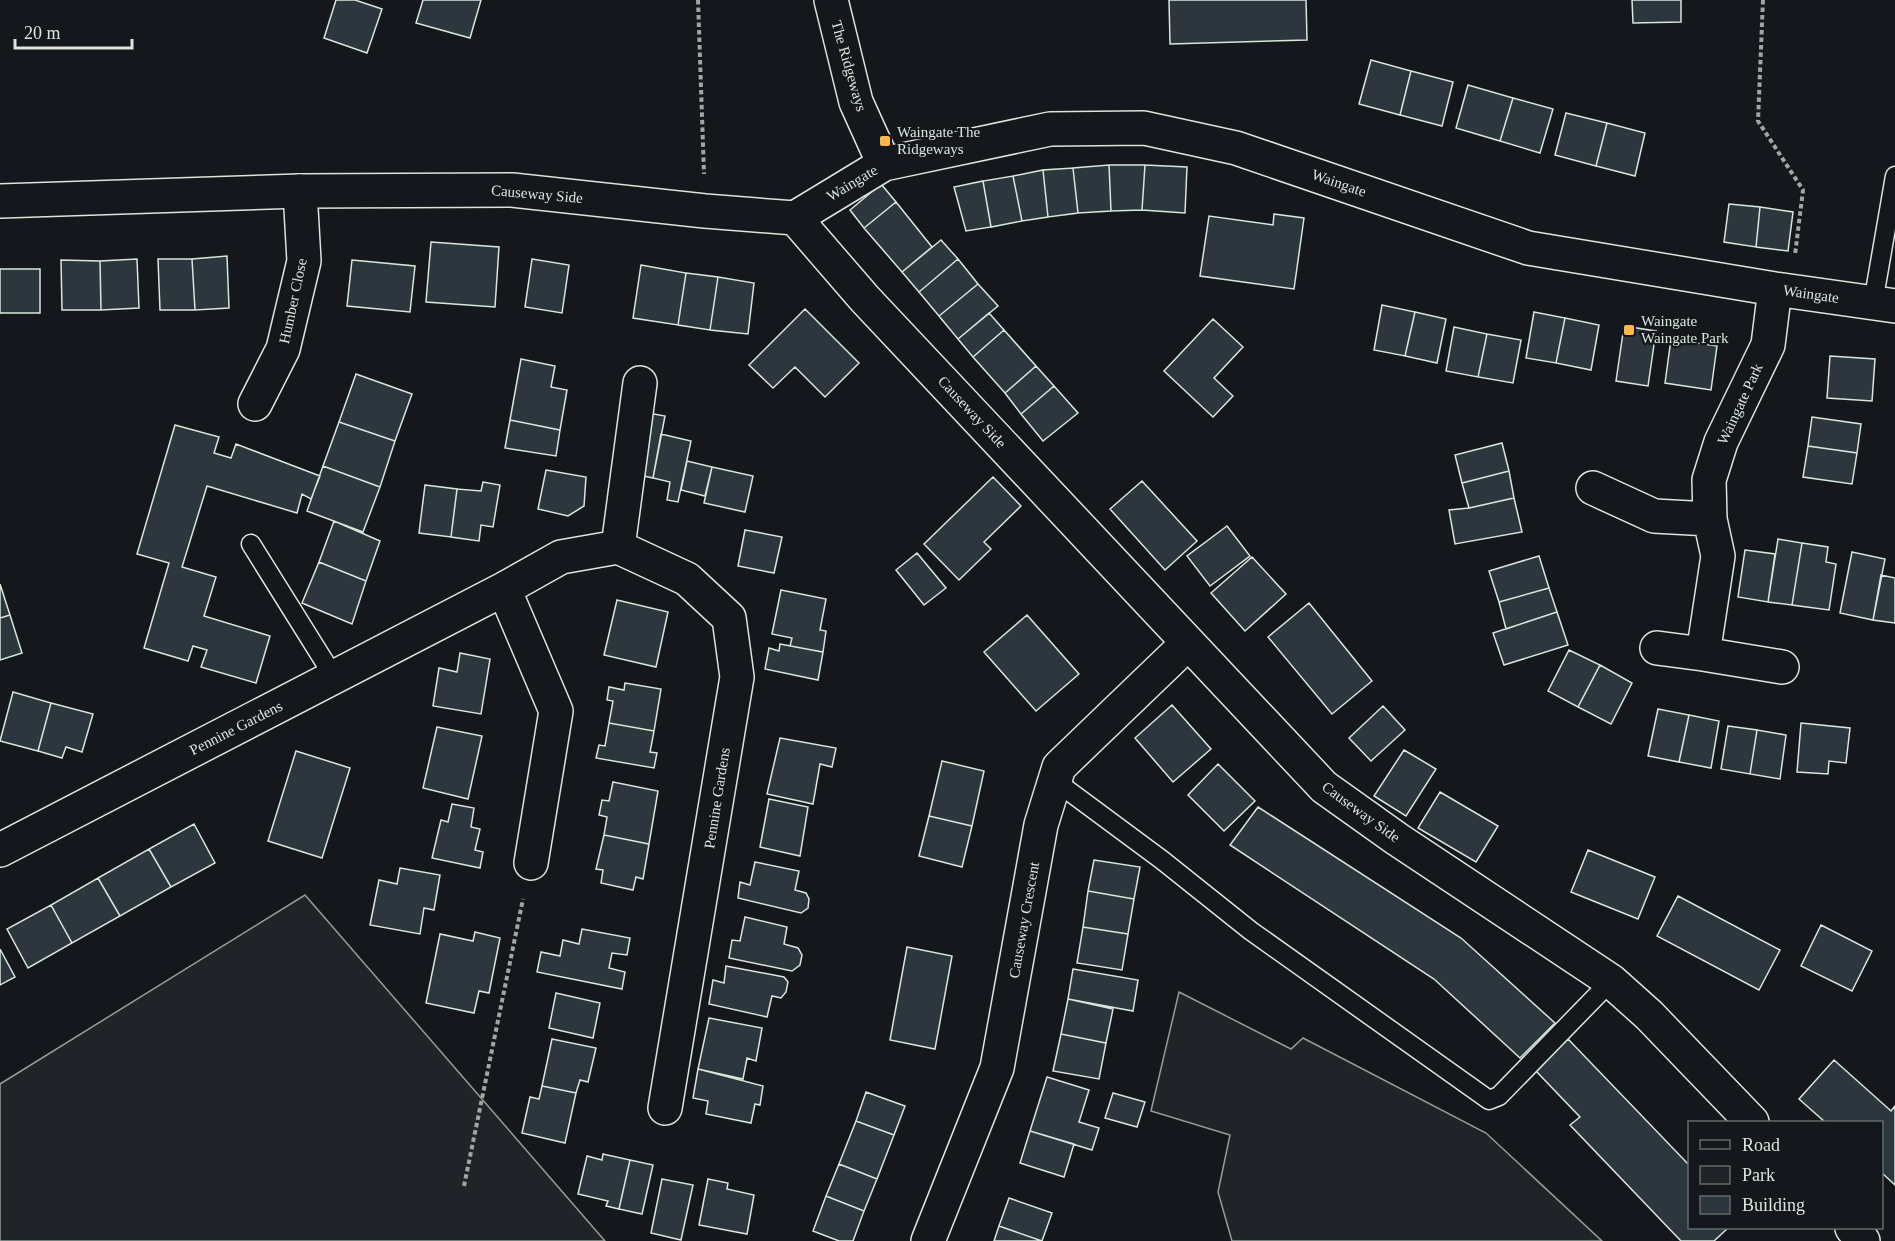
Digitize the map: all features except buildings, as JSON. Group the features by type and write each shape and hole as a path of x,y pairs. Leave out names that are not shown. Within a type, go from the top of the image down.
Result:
{"street":[{"name":"The Ridgeways","path":"831,0 856,102 884,164"},
{"name":"Waingate","path":"795,218 884,164 1050,129 1144,128 1236,148 1528,248 1783,290 1884,304"},
{"name":"Causeway Side","path":"0,201 300,190 512,190 705,211 795,218 865,298 1324,787 1397,839 1611,981 1649,1015 1751,1121"},
{"name":"Humber Close","path":"255,404 283,349 304,261 300,190"},
{"name":"Waingate Park","path":"1702,654 1718,556 1710,519 1709,480 1720,442 1768,345 1783,290"},
{"path":"618,547 640,383"},
{"path":"1593,488 1654,516 1710,519"},
{"name":"Pennine Gardens","path":"0,850 504,589 561,557 618,547 687,579 729,618 737,677 665,1108"},
{"path":"504,589 556,711 531,863"},
{"name":"Causeway Crescent","path":"928,1241 997,1068 1041,825 1059,767 1188,643"},
{"path":"1657,648 1782,667"}],"lane":[{"path":"1884,304 1895,176"},
{"path":"251,544 334,677"},
{"path":"1054,780 1162,860 1251,931 1489,1100 1499,1096 1611,981"}],"path":[{"path":"698,0 705,211"},
{"path":"1763,0 1758,121 1803,190 1783,290"},
{"path":"465,1186 531,863"}],"green space":[{"path":"305,895 605,1241 0,1241 0,1084"},
{"path":"1179,992 1291,1049 1303,1038 1486,1133 1602,1241 1232,1241 1218,1192 1230,1135 1151,1111"}],"place":[{"name":"Waingate The Ridgeways","path":"885,141"},
{"name":"Waingate Waingate Park","path":"1629,330"}]}
